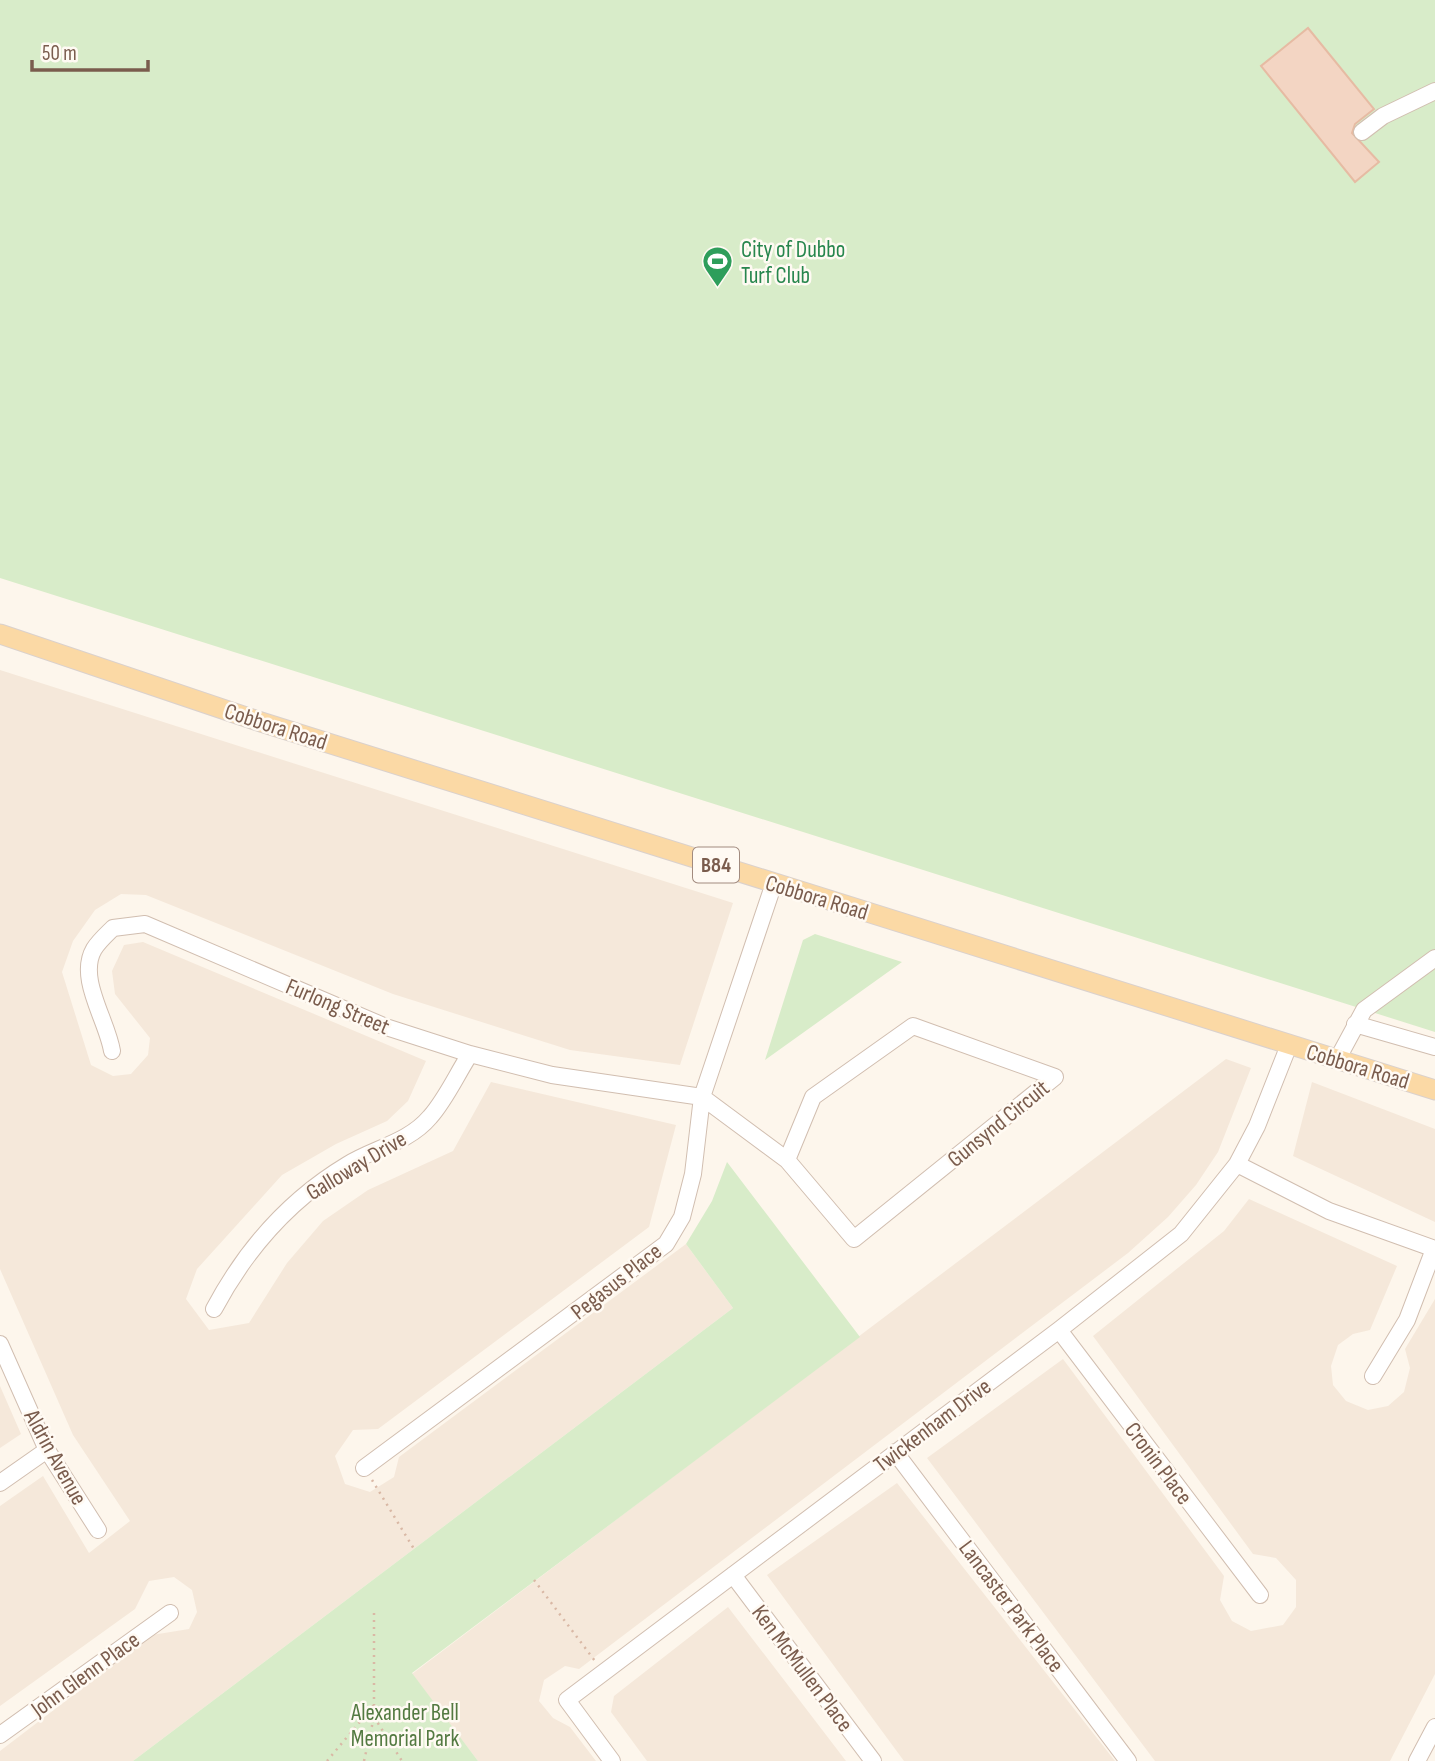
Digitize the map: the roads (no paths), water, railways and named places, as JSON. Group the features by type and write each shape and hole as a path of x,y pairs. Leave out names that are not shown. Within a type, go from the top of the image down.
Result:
{"main road":[{"name":"Cobbora Road","path":"0,634 261,722 1435,1090"}],"street":[{"path":"1362,132 1383,116 1435,91"},
{"name":"Pegasus Place","path":"364,1468 666,1244 682,1217 693,1174 702,1097 774,883"},
{"name":"Furlong Street","path":"111,1051 108,1031 88,973 94,949 113,928 145,924 386,1027 470,1054 552,1075 702,1097"},
{"path":"1337,1060 1364,1010 1435,958"},
{"path":"1355,1024 1435,1047"},
{"name":"Gunsynd Circuit","path":"702,1097 787,1160 854,1239 1055,1077 913,1026 813,1097 787,1160"},
{"name":"Twickenham Drive","path":"612,1761 566,1700 1059,1330 1181,1234 1237,1164 1257,1126 1289,1045"},
{"name":"Galloway Drive","path":"214,1309 261,1236 311,1190 348,1164 399,1142 430,1118 470,1054"},
{"path":"1237,1164 1329,1211 1434,1249 1407,1320 1373,1376"},
{"name":"Cronin Place","path":"1059,1330 1260,1595"},
{"name":"Aldrin Avenue","path":"0,1344 47,1450 98,1530"},
{"path":"0,1483 47,1450"},
{"name":"Lancaster Park Place","path":"895,1452 1128,1761"},
{"name":"Ken McMullen Place","path":"733,1574 873,1761"},
{"name":"John Glenn Place","path":"0,1735 170,1613"},
{"path":"1417,1761 1435,1727"}],"place":[{"name":"City of Dubbo Turf Club","path":"718,289"}],"park label":[{"name":"Alexander Bell Memorial Park","path":"405,1725"}]}
